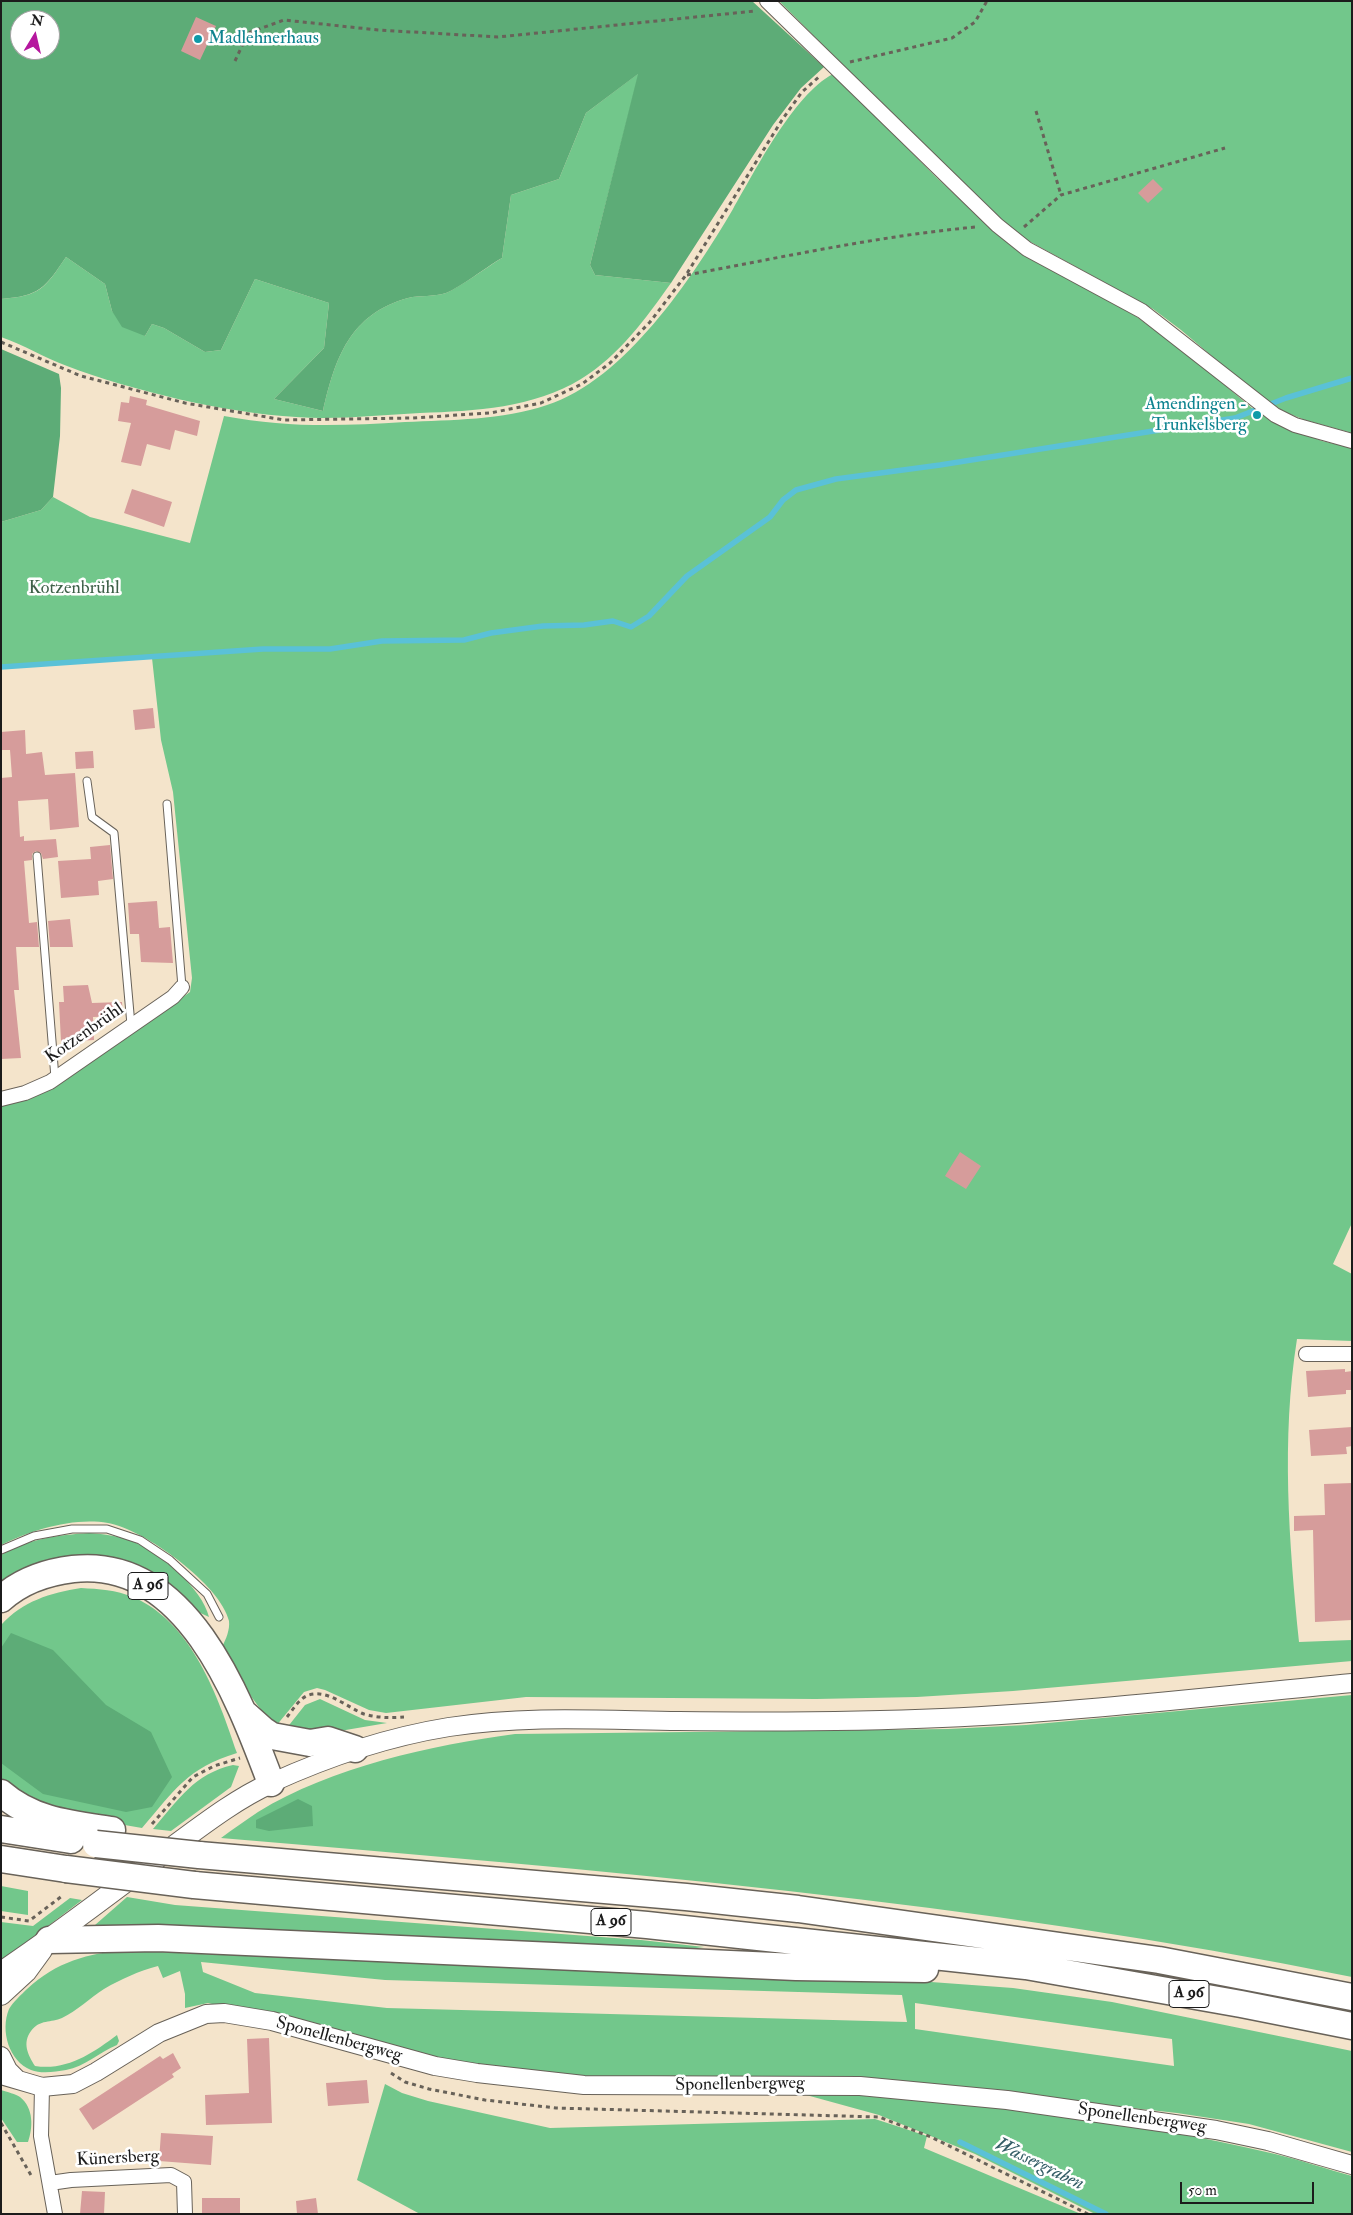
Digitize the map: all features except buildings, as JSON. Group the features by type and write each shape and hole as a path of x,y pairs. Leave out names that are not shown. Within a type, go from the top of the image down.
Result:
{"highway":[{"name":"A 96","path":"1,1599 26,1582 56,1572 86,1568 113,1572 139,1581 166,1596 185,1615 201,1636 241,1710 271,1783"},
{"name":"A 96","path":"241,1710 272,1736 310,1743 328,1740 355,1749"},
{"path":"1,1793 27,1812 104,1837"},
{"path":"1,1829 104,1837"},
{"name":"A 96","path":"104,1837 168,1837 199,1855 227,1858 686,1897 798,1909 1150,1959 1352,1997"},
{"name":"A 96","path":"1,1859 194,1885 647,1925 1026,1966 1241,2004 1352,2026"},
{"name":"A 96","path":"49,1940 158,1938 878,1970 1026,1966"}],"main road":[{"path":"1,1972 49,1940 202,1825 255,1790 271,1783"},
{"path":"1,1996 26,1972 49,1940"}],"street":[{"path":"771,5 997,225 1012,237 1034,253 1142,311 1254,401 1275,415 1295,425 1352,441"},
{"name":"Kotzenbrühl","path":"1,1099 29,1091 55,1078 174,997 182,987"},
{"path":"1306,1354 1352,1354"},
{"path":"271,1783 307,1766 355,1749 447,1727 495,1722 593,1719 758,1722 942,1718 1155,1702 1352,1683"},
{"name":"Sponellenbergweg","path":"1,2075 42,2087 59,2087 83,2080 135,2047 187,2020 206,2014 224,2014 272,2021 435,2066 477,2073 584,2085 851,2086 1008,2100 1216,2130 1268,2141 1352,2165"},
{"path":"1,2056 8,2070 18,2081"},
{"path":"42,2087 41,2136 56,2214"},
{"name":"Künersberg","path":"50,2183 71,2180 171,2175 179,2177 184,2182 185,2214"}],"lane":[{"path":"87,781 92,817 114,833 131,1025"},
{"path":"167,804 183,972 182,987"},
{"path":"36,856 55,1078"},
{"path":"1,1550 34,1536 72,1529 107,1529 140,1540 170,1560 207,1594 219,1617"}],"path":[{"path":"1,342 81,376 185,402 253,416 312,421 490,413 541,403 582,384 610,363 650,322 686,275 782,120 802,92 821,75 865,57 952,38 975,22 987,1"},
{"path":"235,61 248,33 284,20 378,30 498,37 771,5"},
{"path":"1036,111 1061,195"},
{"path":"1012,237 1061,195 1225,148"},
{"path":"686,275 840,246 936,231 997,225"},
{"path":"1,1917 28,1921 62,1896"},
{"path":"388,2053 387,2067 394,2076 405,2082 429,2089 485,2100 556,2108 879,2117 931,2136 1088,2214"},
{"path":"1,2123 35,2182 50,2183"}],"green space":[{"path":"1,1 752,1 824,67 801,88 773,125 671,283 595,275 590,265 638,74 586,113 559,179 511,195 502,258 446,293 408,298 388,305 372,315 359,327 348,341 340,356 333,373 323,411 274,399 324,348 329,303 255,279 221,350 205,352 164,328 152,324 145,336 122,327 112,311 105,284 66,257 40,289 25,296 1,299"},
{"path":"779,1 1352,1 1352,433 1305,420 1285,412 1258,395 1153,309 1018,235 934,156"},
{"path":"639,73 590,265 595,275 671,283 642,323 620,348 595,370 563,389 524,402 462,411 327,418 269,415 210,406 121,384 59,363 1,337 1,299 34,293 47,283 66,257 105,284 112,311 145,336 152,324 164,328 205,352 221,350 255,279 329,303 324,348 274,399 323,411 333,373 340,356 348,341 359,327 372,315 388,305 408,298 446,293 502,258 511,195 559,179 586,113"},
{"path":"833,74 937,178 1003,239 1137,317 1191,357 1252,408 1272,421 1322,441 1352,448 1352,1223 1333,1264 1352,1274 1352,1341 1297,1339 1289,1414 1288,1490 1292,1567 1299,1642 1352,1640 1352,1661 1013,1691 917,1697 816,1699 526,1697 386,1713 369,1710 317,1688 304,1692 276,1726 253,1699 222,1647 229,1624 223,1607 212,1591 197,1576 160,1547 123,1527 95,1522 67,1523 53,1526 26,1534 1,1545 1,1105 51,1088 71,1076 190,992 192,978 173,792 161,740 152,658 1,666 1,522 41,510 53,497 90,517 190,543 224,416 270,423 314,425 459,420 530,410 547,405 576,392 603,373 630,350 654,323 698,265 717,236 764,155 790,115 818,84"},
{"path":"1,349 59,374 61,388 60,436 53,497 41,510 1,522"},
{"path":"89,1533 112,1536 134,1542 145,1547 168,1563 198,1595 209,1617 194,1610 156,1577 1,1584 1,1555 22,1545 44,1539"},
{"path":"81,1588 114,1591 133,1597 154,1609 172,1624 187,1643 212,1686 237,1753 220,1759 194,1773 173,1792 142,1828 55,1813 1,1784 1,1625 18,1610 38,1599"},
{"path":"11,1633 53,1650 106,1705 151,1732 172,1777 152,1807 126,1812 43,1794 1,1763 1,1648"},
{"path":"1352,1695 1352,1977 1212,1951 930,1908 647,1876 221,1838 258,1812 287,1796 350,1770 450,1744 515,1734 948,1729 1026,1725"},
{"path":"320,1699 365,1720 387,1723 328,1733 286,1729 305,1705"},
{"path":"233,1765 239,1766 231,1787 171,1831 153,1829 179,1798 197,1781 219,1769"},
{"path":"298,1799 312,1806 313,1826 269,1831 256,1828 256,1820"},
{"path":"1,1886 28,1891 28,1915 1,1911"},
{"path":"127,1897 175,1905 641,1940 704,1947 641,1955 103,1929 95,1925"},
{"path":"70,1898 82,1900 1,1962 1,1922 33,1926"},
{"path":"113,1951 303,1955 620,1973 931,1982 1013,1988 1112,2002 1352,2051 1352,2152 1249,2124 1177,2113 853,2077 616,2079 524,2073 454,2063 208,2003 185,2008 185,1994 180,1971 163,1978 158,1966 110,1985 73,2012 58,2020 42,2023 34,2027 28,2035 26,2044 28,2053 35,2066 47,2067 58,2066 79,2059 117,2035 119,2041 117,2045 86,2063 66,2070 39,2072 23,2066 12,2053 6,2036 6,2018 9,2009 27,1989 49,1972 73,1960","holes":["201,1962 385,1980 902,1995 907,2022 387,2008 255,1993 203,1972","915,2003 1172,2039 1174,2066 915,2029"]},
{"path":"385,2084 402,2093 428,2101 550,2128 875,2119 927,2136 924,2148 1081,2214 420,2214 357,2180"},
{"path":"1,2090 18,2096 28,2107 31,2118 31,2131 28,2142 17,2142 1,2118"},
{"path":"799,2093 978,2105 1099,2120 1218,2141 1285,2156 1352,2176 1352,2214 1095,2214 975,2154 879,2115"}],"waterway":[{"path":"1,667 263,649 330,649 382,641 464,640 491,633 543,626 584,625 613,621 631,627 649,616 687,576 770,517 783,500 796,490 836,479 940,465 1235,418 1286,398 1352,378"},
{"name":"Wassergraben","path":"960,2142 1106,2214"}],"place":[{"name":"Madlehnerhaus","path":"198,39"},
{"name":"Amendingen - Trunkelsberg","path":"1257,415"}]}
